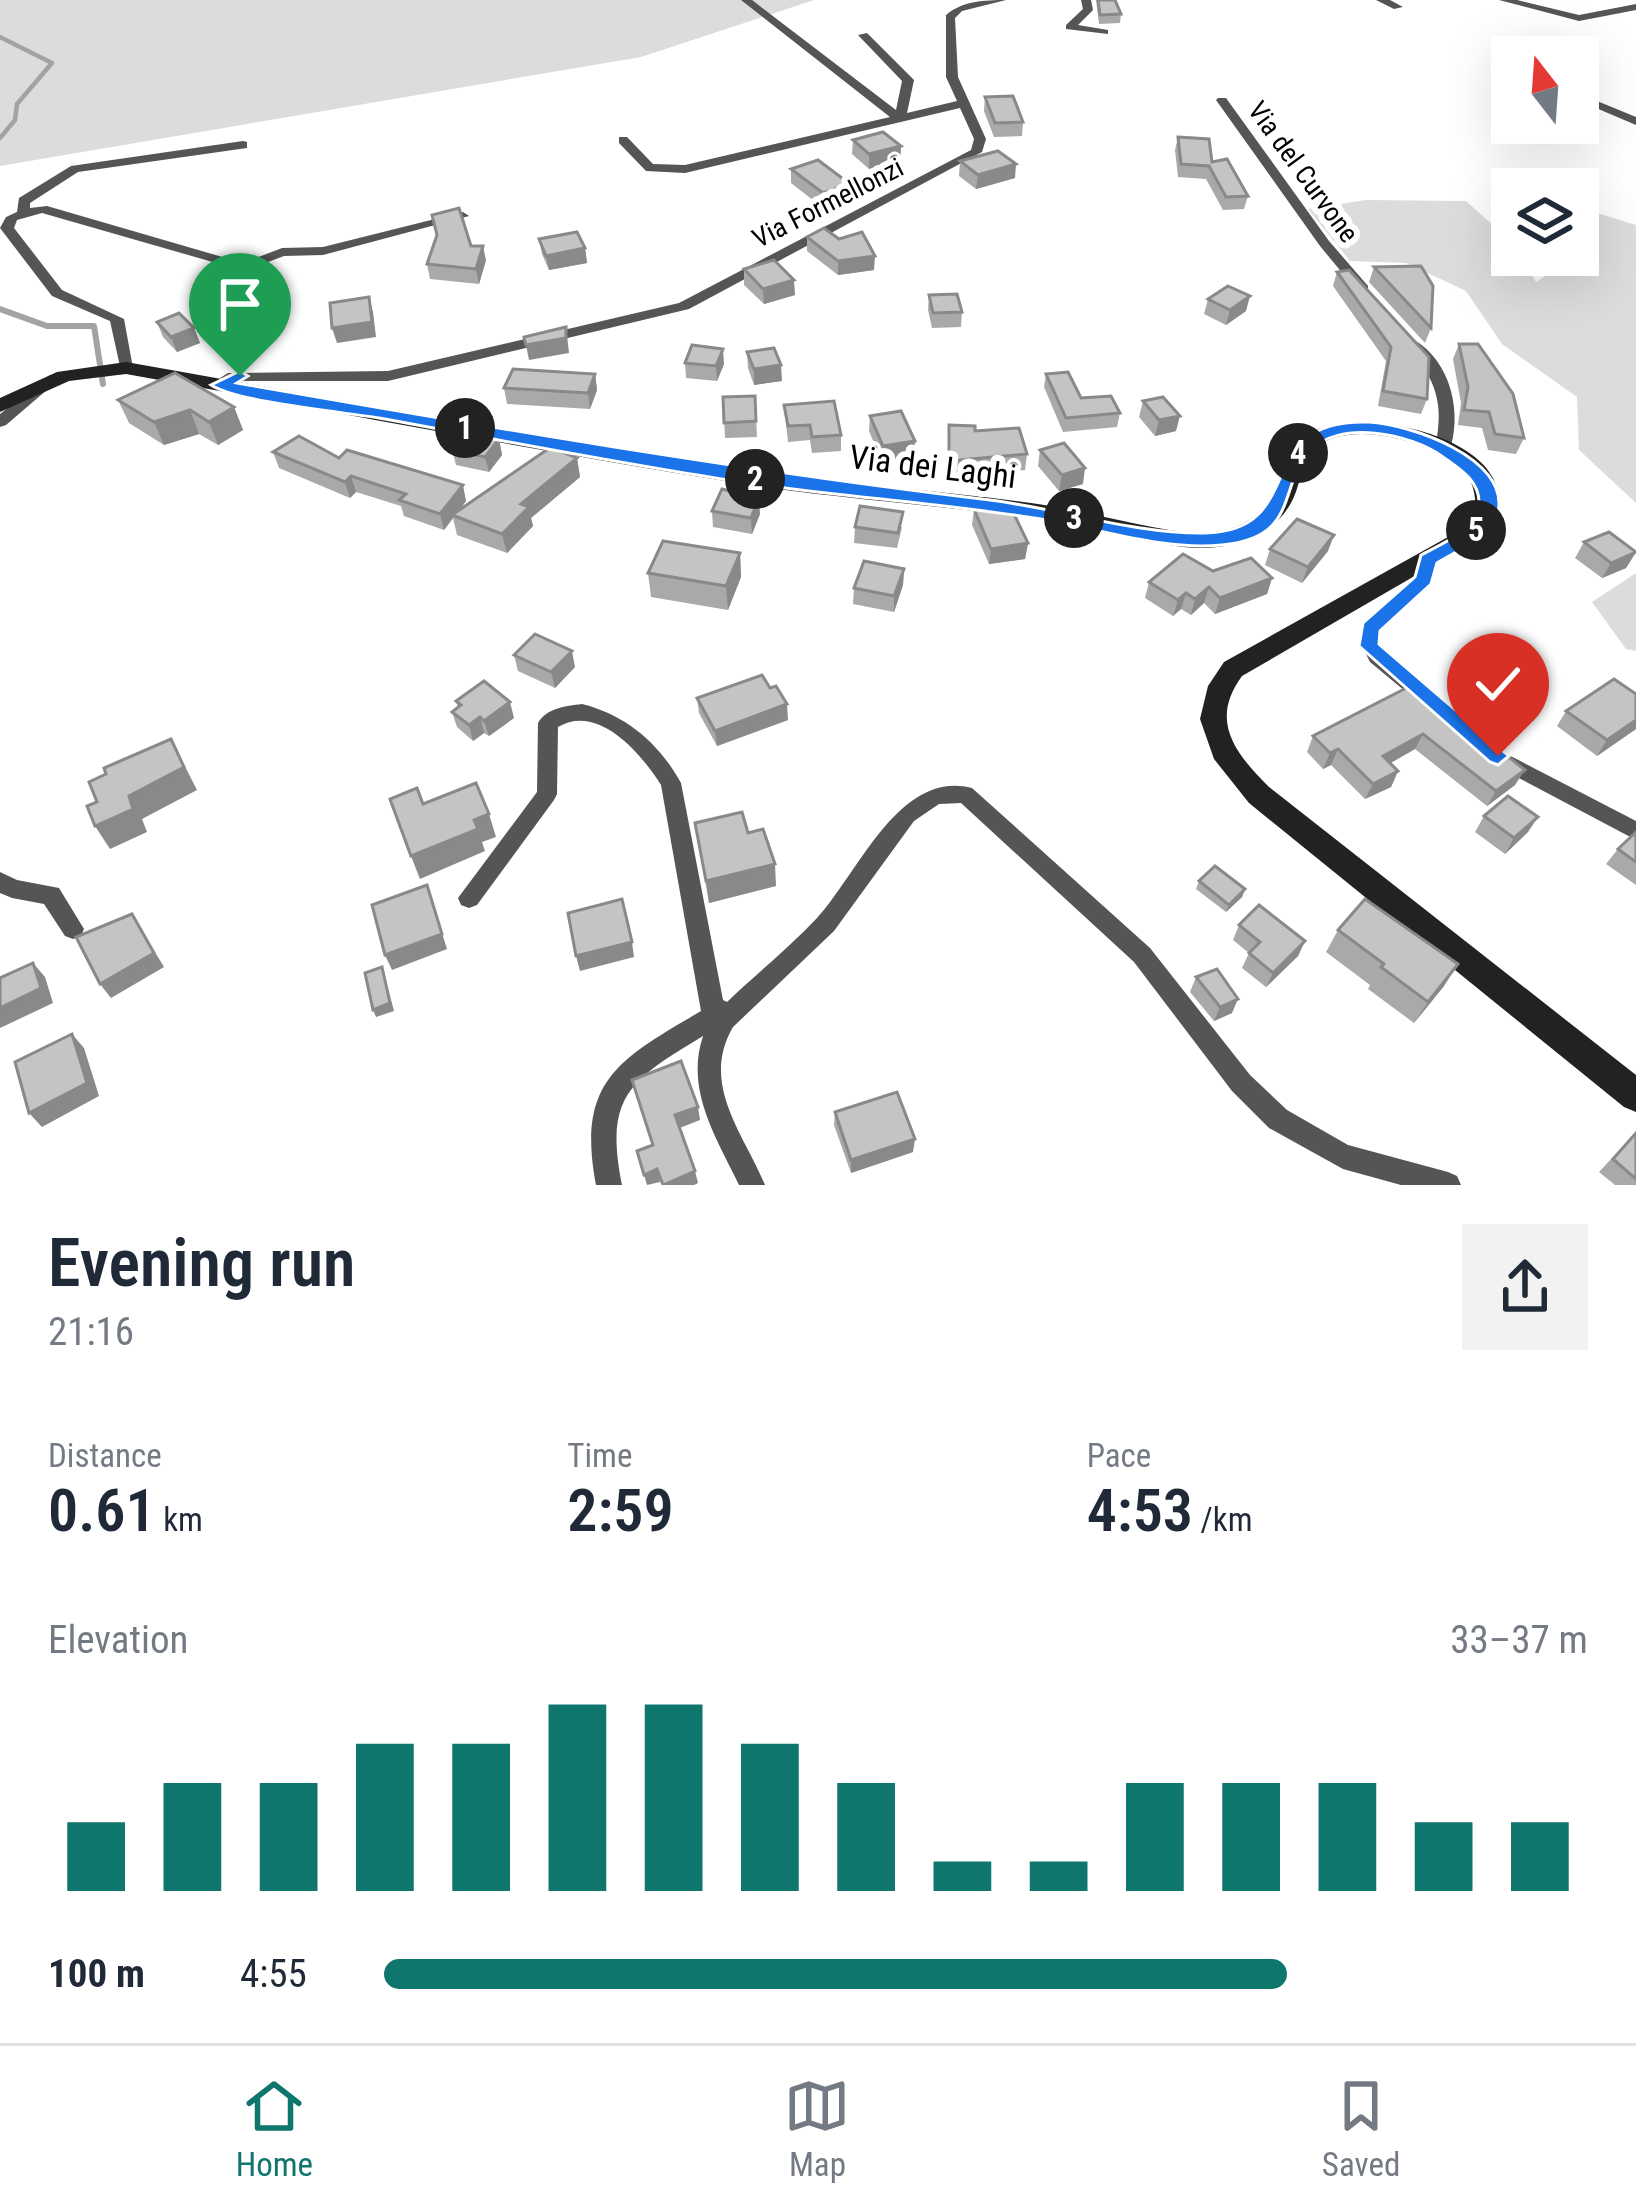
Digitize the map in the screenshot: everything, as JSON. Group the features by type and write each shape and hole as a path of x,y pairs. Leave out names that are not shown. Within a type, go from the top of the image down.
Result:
{"main road":[{"name":"Via dei Laghi","path":"0,406 50,380 92,369 125,368 224,381 729,475 1035,512 1186,539 1226,539 1260,526 1281,501 1299,451 1324,433 1382,428 1443,448 1483,480 1490,502 1486,519 1474,532 1428,560 1233,669 1211,703 1215,736 1259,795 1636,1096"}],"street":[{"path":"746,0 900,118"},
{"name":"Via Formellonzi","path":"224,381 255,366 285,374 394,375 706,298 786,249 970,157 980,139 952,76 950,17 959,9 1001,0"},
{"path":"1086,0 1088,10 1070,27 1104,32"},
{"path":"1382,0 1398,7"},
{"path":"1504,0 1579,18 1636,7"},
{"path":"863,35 908,80 900,118"},
{"name":"Via del Curvone","path":"1222,100 1274,166 1308,227 1368,295"},
{"path":"623,140 650,168 677,170 961,104"},
{"path":"1599,106 1636,121"},
{"path":"23,211 24,202 75,169 243,145"},
{"path":"125,368 117,319 57,293 7,229 9,219 42,209 244,267 282,253 323,251 463,216"},
{"path":"1398,327 1444,385 1449,418 1443,448"},
{"path":"0,422 50,380"},
{"path":"1428,560 1424,580 1374,622 1368,640 1377,657 1446,714"},
{"path":"469,898 547,794 548,723 571,711 594,713 647,752 670,783 714,1016"},
{"path":"1480,742 1530,779 1636,831"},
{"path":"752,1185 711,1093 704,1058 724,1019 839,910 908,814 935,796 965,794 1142,955 1241,1083 1278,1119 1343,1156 1448,1185"},
{"path":"0,880 12,889 51,895 73,928"},
{"path":"609,1185 602,1125 617,1085 656,1047 767,982"}],"shaded area":[{"path":"0,0 814,0 641,57 0,166"},
{"path":"1366,200 1466,201 1491,223 1491,276 1532,276 1536,282 1545,276 1599,276 1599,214 1636,225 1636,503 1579,450 1577,397 1502,344 1466,291 1406,263 1350,261 1308,209"},
{"path":"1636,573 1636,651 1626,649 1592,602"}],"building":[{"path":"1098,0 1115,0 1121,14 1100,15"},
{"path":"1013,96 1023,122 995,123 985,97"},
{"path":"883,132 901,146 869,154 853,140"},
{"path":"1178,137 1209,139 1212,162 1227,159 1248,196 1226,197 1209,166 1181,164"},
{"path":"998,151 1016,164 978,175 960,161"},
{"path":"818,160 850,184 823,193 791,169"},
{"path":"459,208 471,246 483,246 476,269 427,264 437,235 432,215"},
{"path":"824,228 839,239 862,232 875,256 838,261 807,237"},
{"path":"577,232 585,248 546,256 539,239"},
{"path":"774,260 794,280 763,289 744,269"},
{"path":"1421,266 1433,286 1431,328 1374,267"},
{"path":"1349,270 1429,357 1427,399 1383,391 1391,347 1337,272"},
{"path":"1228,286 1250,296 1230,310 1208,299"},
{"path":"957,294 962,312 933,313 929,295"},
{"path":"369,297 372,322 332,328 330,303"},
{"path":"179,313 194,328 171,337 157,322"},
{"path":"566,327 566,338 526,345 524,337"},
{"path":"1459,344 1478,344 1513,394 1524,438 1495,434 1489,412 1464,410 1468,387"},
{"path":"692,345 723,349 716,366 685,363"},
{"path":"774,348 781,365 754,369 747,352"},
{"path":"513,369 595,374 588,393 504,388"},
{"path":"1068,372 1081,398 1111,396 1120,413 1066,418 1046,374"},
{"path":"175,373 234,407 209,422 190,410 154,422 118,400"},
{"path":"755,396 756,421 724,423 723,397"},
{"path":"1163,397 1180,416 1159,420 1143,401"},
{"path":"834,401 841,435 812,437 810,425 788,426 784,405"},
{"path":"901,411 915,441 883,446 870,416"},
{"path":"949,425 975,426 975,431 1019,428 1027,454 949,461"},
{"path":"466,432 499,439 485,457 452,449"},
{"path":"299,436 339,458 347,450 463,485 440,514 399,500 406,494 351,476 345,482 273,452"},
{"path":"1064,443 1085,468 1062,475 1040,450"},
{"path":"551,447 577,458 521,504 529,507 502,534 452,515"},
{"path":"722,489 759,498 751,518 712,511"},
{"path":"860,506 903,512 898,533 855,527"},
{"path":"974,509 1014,514 1028,543 991,549"},
{"path":"1297,519 1334,535 1308,567 1270,549"},
{"path":"1609,532 1636,552 1611,563 1584,542"},
{"path":"663,541 740,553 726,586 648,573"},
{"path":"1183,554 1213,571 1251,558 1272,578 1220,598 1209,587 1195,599 1186,593 1178,600 1149,582"},
{"path":"864,561 904,569 894,596 854,588"},
{"path":"535,634 572,651 551,672 514,655"},
{"path":"762,675 787,704 715,731 697,698"},
{"path":"1614,679 1636,694 1636,720 1607,740 1566,711"},
{"path":"484,681 510,702 484,721 480,717 469,725 452,712 461,705 456,701"},
{"path":"1416,683 1525,770 1496,791 1423,734 1383,756 1398,771 1373,784 1338,749 1330,753 1313,736"},
{"path":"171,739 184,767 129,796 133,809 95,826 87,806 97,802 89,782 106,774 104,768"},
{"path":"476,783 489,814 474,820 478,829 411,856 390,799 417,788 423,804"},
{"path":"1508,796 1538,817 1514,838 1484,816"},
{"path":"742,812 748,833 763,829 775,864 706,881 695,823"},
{"path":"1636,832 1636,862 1618,849"},
{"path":"1215,866 1245,889 1229,905 1199,881"},
{"path":"427,885 442,934 385,955 372,905"},
{"path":"622,899 632,942 576,956 568,913"},
{"path":"1365,899 1458,964 1428,1002 1338,930"},
{"path":"1259,905 1305,941 1273,973 1249,953 1260,942 1239,925"},
{"path":"132,914 154,953 100,984 76,937"},
{"path":"33,963 41,988 0,1008 0,978"},
{"path":"382,967 390,1003 373,1010 365,973"},
{"path":"1217,969 1238,999 1220,1007 1196,977"},
{"path":"72,1034 87,1083 29,1113 15,1062"},
{"path":"681,1061 698,1107 675,1115 695,1171 663,1185 657,1169 644,1175 637,1151 653,1145 632,1080"},
{"path":"897,1092 915,1139 851,1160 835,1112"},
{"path":"1636,1133 1636,1179 1613,1159"}],"waterway":[{"path":"0,37 52,63 17,104 15,120 0,138"},
{"path":"0,309 47,326 94,326 103,384"}],"route":[{"path":"240,376 220,385 729,475 1035,512 1186,539 1226,539 1260,526 1281,501 1299,451 1324,433 1382,428 1410,435 1443,448 1477,473 1489,494 1488,514 1474,532 1428,560 1424,580 1374,622 1369,646 1498,756"}]}
